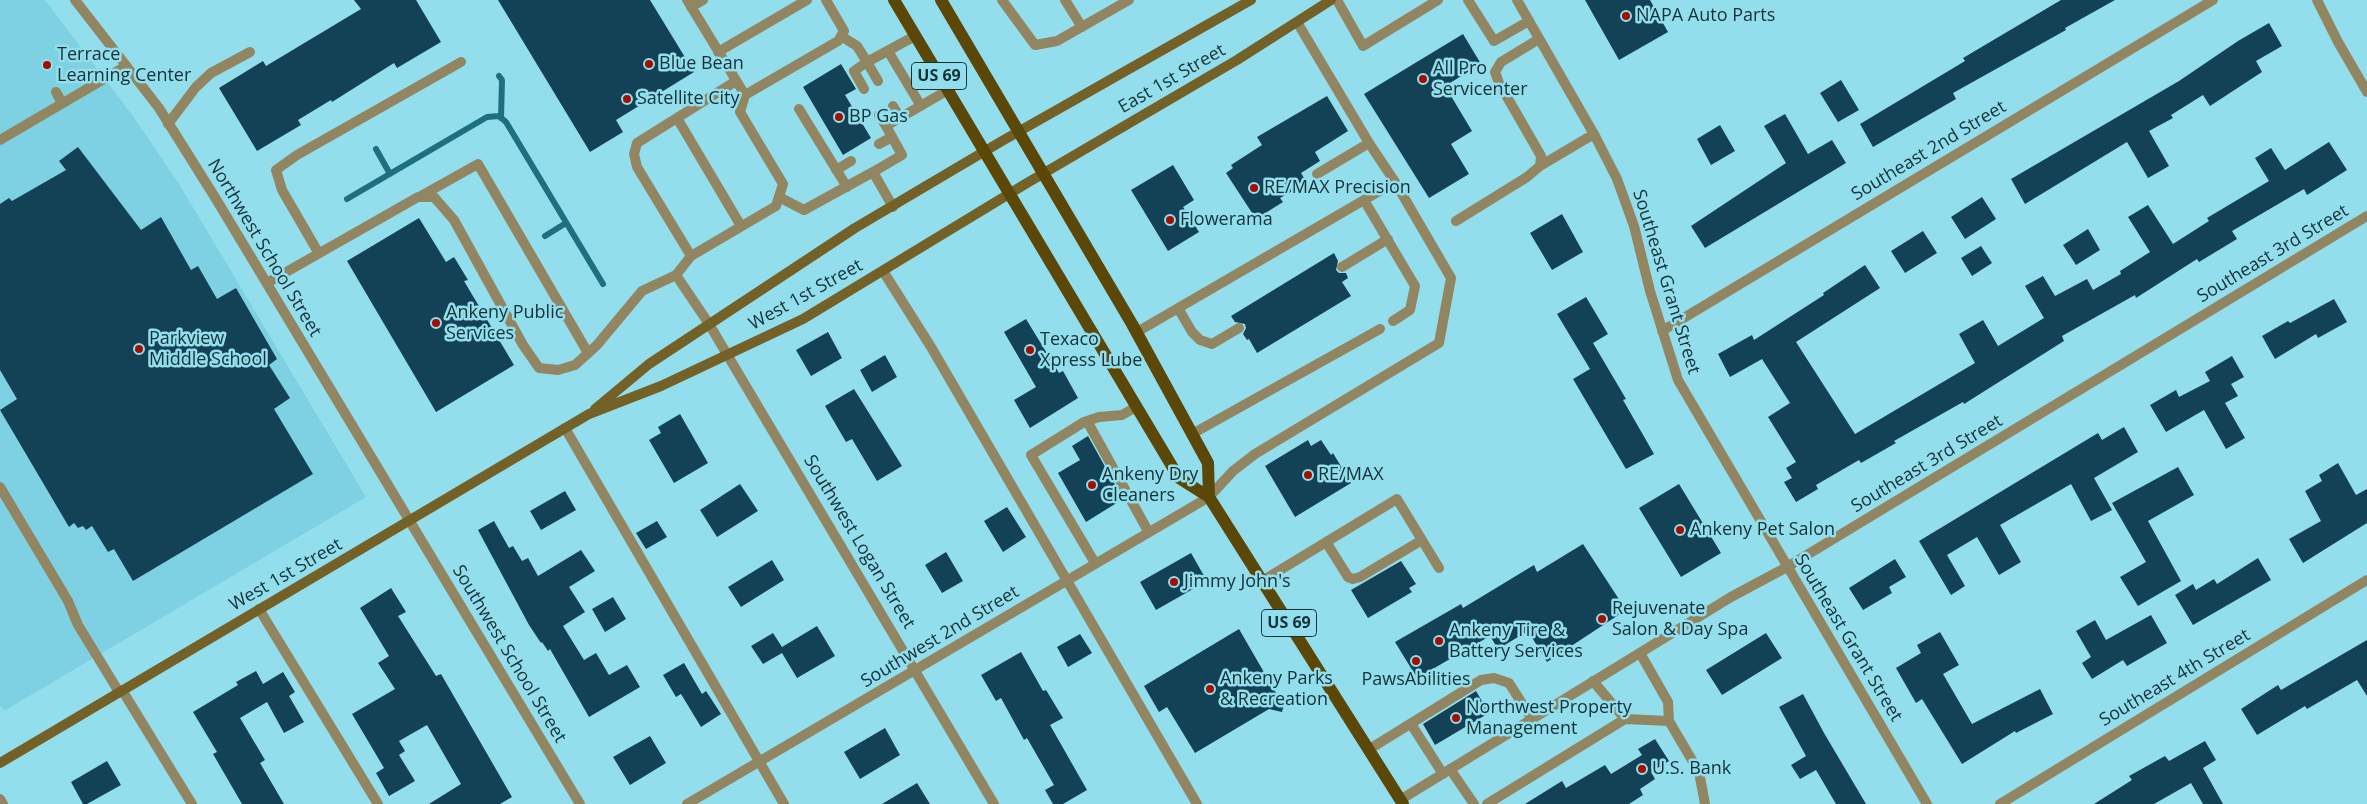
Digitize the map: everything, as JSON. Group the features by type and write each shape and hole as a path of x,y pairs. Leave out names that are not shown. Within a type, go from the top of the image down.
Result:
{"main road":[{"name":"US 69","path":"894,0 1179,478 1209,497 1368,750 1398,803"},
{"name":"US 69","path":"941,0 1137,332 1208,463 1209,497"},
{"name":"East 1st Street","path":"1002,141 1251,0"},
{"name":"East 1st Street","path":"1027,183 1237,60 1331,0"},
{"name":"West 1st Street","path":"589,414 648,364 855,228 1002,141"},
{"name":"West 1st Street","path":"0,763 410,522 589,414 661,386 803,319 1027,183"}],"street":[{"name":"Northwest School Street","path":"75,0 168,124 267,283 410,522"},
{"path":"703,0 689,4 745,95"},
{"path":"718,52 806,0"},
{"path":"418,197 434,198 454,220 523,346 539,368 558,370 575,366 642,291 676,275 691,256 776,206 783,184 740,112 745,95 838,41 844,31 826,0"},
{"path":"1002,0 1035,45 1057,41 1130,0"},
{"path":"1065,0 1082,27"},
{"path":"1337,0 1364,46 1438,0"},
{"path":"1468,0 1494,41 1529,21"},
{"name":"Southeast Grant Street","path":"1517,0 1594,134 1617,179 1634,226 1662,331 1678,380 1927,804"},
{"name":"Southeast 2nd Street","path":"1662,331 2213,0"},
{"path":"2317,0 2338,42 2367,92"},
{"name":"Southwest 2nd Street","path":"686,804 916,671 1148,531 1209,497 1233,471 1255,454 1312,422 1439,343 1451,278 1297,22"},
{"path":"841,36 856,46 878,81"},
{"path":"864,89 854,71 915,36"},
{"path":"1539,38 1502,62 1495,72 1499,83 1540,156 1540,166"},
{"path":"888,51 921,106"},
{"path":"168,124 196,88 211,73 250,52"},
{"path":"318,252 282,190 276,170 297,154 461,62"},
{"path":"0,140 126,66"},
{"path":"691,256 637,167 634,154 637,143 736,81"},
{"path":"886,126 948,90"},
{"path":"56,92 62,103"},
{"path":"893,106 900,118"},
{"path":"799,108 847,187"},
{"path":"779,197 804,210 902,155 879,115"},
{"path":"677,118 741,226"},
{"path":"1456,221 1527,177 1540,166 1594,134"},
{"path":"879,144 892,137"},
{"path":"1317,174 1369,143"},
{"path":"836,170 851,161"},
{"path":"267,283 318,252 478,164 588,353"},
{"path":"873,172 893,207"},
{"path":"1137,332 1395,182"},
{"path":"1364,200 1415,286 1410,310 1393,321"},
{"name":"Southeast 3rd Street","path":"1398,803 1446,771 1640,652 1731,597 1787,567 2367,216"},
{"path":"1342,266 1388,239"},
{"path":"883,270 931,347 1197,804"},
{"name":"Southwest Logan Street","path":"676,275 728,354 994,804"},
{"path":"1178,308 1192,332 1200,340 1212,344 1239,328"},
{"path":"1192,434 1380,329"},
{"path":"1095,563 1031,455 1087,421 1122,415 1136,407"},
{"path":"1087,421 1148,531"},
{"path":"565,428 784,804"},
{"path":"0,487 68,601 78,625 192,804"},
{"path":"1262,581 1397,499 1439,568"},
{"name":"Southwest School Street","path":"410,522 580,804"},
{"path":"1326,542 1348,577 1353,579 1360,577 1422,540"},
{"name":"Southeast 4th Street","path":"2000,804 2367,580"},
{"path":"260,609 378,804"},
{"path":"1640,652 1668,702 1669,722 1700,772 1705,804"},
{"path":"1368,750 1481,680 1494,678 1509,683 1532,719"},
{"path":"1593,681 1625,719"},
{"path":"1486,804 1625,719 1669,722"},
{"path":"1411,724 1446,771 1474,804"},
{"path":"0,799 3,804"}],"shaded area":[{"name":"Parkview Middle School","path":"0,0 45,0 133,116 179,184 366,497 4,711 0,705"}],"building":[{"path":"354,0 416,0 441,42 397,68 394,63 332,102 331,100 298,120 301,125 257,151 219,88 263,61 266,66 361,9"},
{"path":"498,0 650,0 694,72 616,120 623,132 590,152"},
{"name":"NAPA Auto Parts","path":"1585,0 1650,0 1668,32 1619,60"},
{"path":"2061,0 2115,0 2065,28 2066,30 1953,93 1956,99 1873,147 1860,124 1965,61 1963,58"},
{"path":"2269,23 2282,46 2256,61 2262,72 2210,106 2203,95 2171,115 2173,118 2149,131 2169,166 2148,178 2127,142 2025,204 2011,179 2179,81 2238,41"},
{"path":"1463,34 1481,64 1445,86 1472,131 1451,144 1469,174 1429,198 1364,94"},
{"name":"BP Gas","path":"841,64 856,89 845,95 871,138 843,155 803,87"},
{"path":"1841,80 1859,110 1838,122 1820,93"},
{"path":"1327,96 1348,131 1315,152 1320,161 1301,173 1307,183 1280,198 1283,202 1256,219 1226,173 1233,168 1231,165 1262,145 1257,137"},
{"path":"1785,114 1808,154 1832,140 1846,163 1705,248 1691,226 1786,163 1764,126"},
{"path":"1720,125 1735,151 1711,165 1697,139"},
{"path":"2329,142 2347,170 2307,195 2304,189 2232,231 2237,239 2199,262 2197,259 2136,298 2135,295 2062,336 2064,341 1964,404 1963,402 1894,441 1896,443 1861,463 1859,460 1816,485 1818,489 1796,502 1784,482 1792,478 1786,468 1796,462 1768,417 1790,403 1762,359 1730,377 1718,354 1752,335 1754,340 1824,295 1823,293 1865,265 1880,288 1796,342 1855,434 1975,363 1959,334 1983,320 1998,346 2044,318 2025,286 2043,276 2055,296 2087,279 2093,290 2121,274 2120,271 2150,252 2128,217 2148,205 2173,244 2209,221 2207,218 2269,181 2255,158 2271,148 2285,170"},
{"path":"78,147 141,230 161,217 191,270 198,266 217,299 236,288 277,359 269,365 290,398 274,409 313,474 133,581 114,549 108,552 92,526 86,530 83,526 78,528 74,523 69,527 0,410 17,399 0,370 0,204 9,198 12,201 66,170 59,161"},
{"name":"Flowerama","path":"1173,165 1194,200 1183,207 1199,232 1168,251 1131,190"},
{"path":"1982,197 1996,219 1965,239 1951,217"},
{"path":"1562,214 1583,252 1552,270 1530,233"},
{"name":"Ankeny Public Services","path":"419,218 446,262 454,257 468,280 464,281 514,365 436,412 347,261"},
{"path":"2088,229 2100,250 2076,265 2063,245"},
{"path":"1923,231 1937,253 1905,273 1891,251"},
{"path":"1981,246 1992,263 1972,276 1961,258"},
{"path":"1334,253 1338,261 1336,270 1339,273 1346,273 1348,278 1342,282 1351,296 1257,353 1249,339 1247,340 1243,334 1246,328 1245,324 1235,322 1231,316"},
{"path":"1586,297 1608,334 1593,343 1626,399 1623,400 1654,454 1626,469 1573,379 1590,369 1557,314"},
{"path":"2334,299 2347,322 2318,338 2316,334 2275,359 2262,336"},
{"path":"1026,319 1059,373 1063,371 1078,398 1030,428 1014,400 1036,387 1004,332"},
{"path":"828,332 842,358 811,376 796,350"},
{"path":"885,355 897,377 872,392 860,370"},
{"path":"2232,356 2244,377 2231,384 2238,396 2225,403 2245,438 2226,449 2204,410 2166,432 2150,405 2176,390 2179,397 2210,381 2205,372"},
{"path":"854,389 902,466 877,481 852,439 846,442 825,406"},
{"path":"680,414 708,463 674,483 649,440 661,433 658,427"},
{"path":"2124,427 2138,452 2094,478 2112,510 2091,521 2071,484 2000,525 2021,562 1999,575 1977,537 1947,555 1965,586 1951,595 1919,541 2098,433 2102,440"},
{"name":"Ankeny Dry Cleaners","path":"1088,436 1123,499 1086,522 1058,473 1080,460 1072,446"},
{"name":"RE/MAX","path":"1308,440 1311,446 1321,440 1331,455 1333,453 1351,483 1295,517 1265,466"},
{"path":"2338,463 2356,495 2367,489 2367,523 2303,563 2289,539 2321,521 2305,491 2322,481 2319,475"},
{"path":"2178,467 2194,495 2148,521 2181,581 2138,606 2120,577 2146,562 2112,503"},
{"path":"740,484 758,511 717,537 700,510"},
{"name":"Ankeny Pet Salon","path":"1679,484 1721,553 1681,577 1639,508"},
{"path":"565,491 576,510 541,530 530,511"},
{"path":"1007,507 1026,537 1003,552 984,521"},
{"path":"494,521 509,548 513,546 522,561 528,558 538,576 581,550 595,571 569,587 585,612 563,626 584,660 596,653 609,675 627,665 640,687 589,717 550,649 548,651 529,625 478,530"},
{"path":"657,521 667,537 646,549 636,533"},
{"path":"1583,544 1626,610 1547,662 1528,631 1498,649 1490,636 1417,678 1395,642 1461,604 1463,608 1534,565 1537,572"},
{"path":"946,552 963,581 942,593 925,565"},
{"name":"Jimmy John's","path":"1191,553 1207,581 1156,610 1140,582"},
{"path":"2258,558 2271,580 2193,625 2175,595 2193,584 2196,590 2214,579 2217,584"},
{"path":"1895,559 1906,577 1889,587 1892,593 1863,610 1849,588"},
{"path":"772,560 784,580 741,607 728,587"},
{"path":"1401,561 1416,584 1409,588 1412,592 1368,618 1351,590"},
{"path":"391,588 406,612 398,616 436,676 441,674 512,797 500,804 429,804 461,784 427,725 399,741 405,751 399,755 415,781 389,796 376,773 384,768 352,714 395,689 378,663 389,656 360,608"},
{"path":"613,597 626,619 605,632 592,609"},
{"path":"2151,615 2167,643 2127,666 2123,660 2092,679 2082,663 2091,657 2076,631 2095,620 2106,640"},
{"path":"817,626 835,656 797,678 782,653 763,664 751,646 773,633 782,647"},
{"name":"Ankeny Parks & Recreation","path":"1239,629 1276,693 1286,696 1282,712 1269,709 1195,753 1167,707 1159,712 1144,686"},
{"path":"1940,632 1959,665 1943,674 1972,724 2040,689 2053,714 2016,733 2015,731 1962,764 1922,699 1916,703 1896,668 1921,653 1917,645"},
{"path":"1766,633 1782,658 1722,695 1706,670"},
{"path":"1080,634 1092,653 1068,667 1057,647"},
{"path":"2367,640 2367,696 2357,680 2307,709 2305,706 2257,735 2241,709 2278,685 2281,690"},
{"path":"1021,652 1043,691 1046,690 1063,718 1050,725 1087,790 1063,804 1053,804 1045,790 1054,785 1027,738 1024,740 1001,698 996,701 981,675"},
{"path":"684,663 702,694 706,691 721,714 701,727 681,694 676,697 663,675"},
{"path":"256,671 263,684 283,672 295,692 289,696 304,722 284,733 267,702 240,718 265,760 260,763 284,804 242,804 213,754 217,752 193,712 238,685 236,682"},
{"name":"Northwest Property Management","path":"1476,691 1489,713 1435,745 1423,724"},
{"path":"1803,694 1866,804 1836,804 1816,770 1800,779 1791,765 1806,756 1779,707"},
{"path":"885,728 900,755 860,779 844,752"},
{"path":"650,736 666,763 630,785 613,757"},
{"name":"U.S. Bank","path":"1655,739 1669,761 1651,772 1655,779 1640,789 1643,795 1629,804 1525,804 1562,781 1566,788 1605,765 1611,774 1642,755 1638,749"},
{"path":"2205,741 2216,760 2203,768 2223,804 2203,804 2191,783 2154,804 2094,804 2132,780 2129,776 2165,756 2169,761"},
{"path":"107,761 121,785 87,804 83,804 71,782"},
{"path":"917,783 930,804 882,804"}],"waterway":[{"path":"499,76 502,80 501,118"},
{"path":"347,199 487,117 499,116 506,122 603,284"},
{"path":"376,149 390,174"},
{"path":"545,236 566,223"}],"place":[{"name":"NAPA Auto Parts","path":"1626,16"},
{"name":"Blue Bean","path":"649,64"},
{"name":"Terrace Learning Center","path":"47,65"},
{"name":"All Pro Servicenter","path":"1423,79"},
{"name":"Satellite City","path":"627,99"},
{"name":"BP Gas","path":"839,117"},
{"name":"RE/MAX Precision","path":"1254,188"},
{"name":"Flowerama","path":"1170,220"},
{"name":"Ankeny Public Services","path":"436,323"},
{"name":"Parkview Middle School","path":"139,349"},
{"name":"Texaco Xpress Lube","path":"1030,350"},
{"name":"RE/MAX","path":"1308,475"},
{"name":"Ankeny Dry Cleaners","path":"1092,485"},
{"name":"Ankeny Pet Salon","path":"1680,530"},
{"name":"Jimmy John's","path":"1174,582"},
{"name":"Rejuvenate Salon & Day Spa","path":"1602,619"},
{"name":"Ankeny Tire & Battery Services","path":"1439,641"},
{"name":"PawsAbilities","path":"1416,661"},
{"name":"Ankeny Parks & Recreation","path":"1210,689"},
{"name":"Northwest Property Management","path":"1456,718"},
{"name":"U.S. Bank","path":"1642,769"}]}
